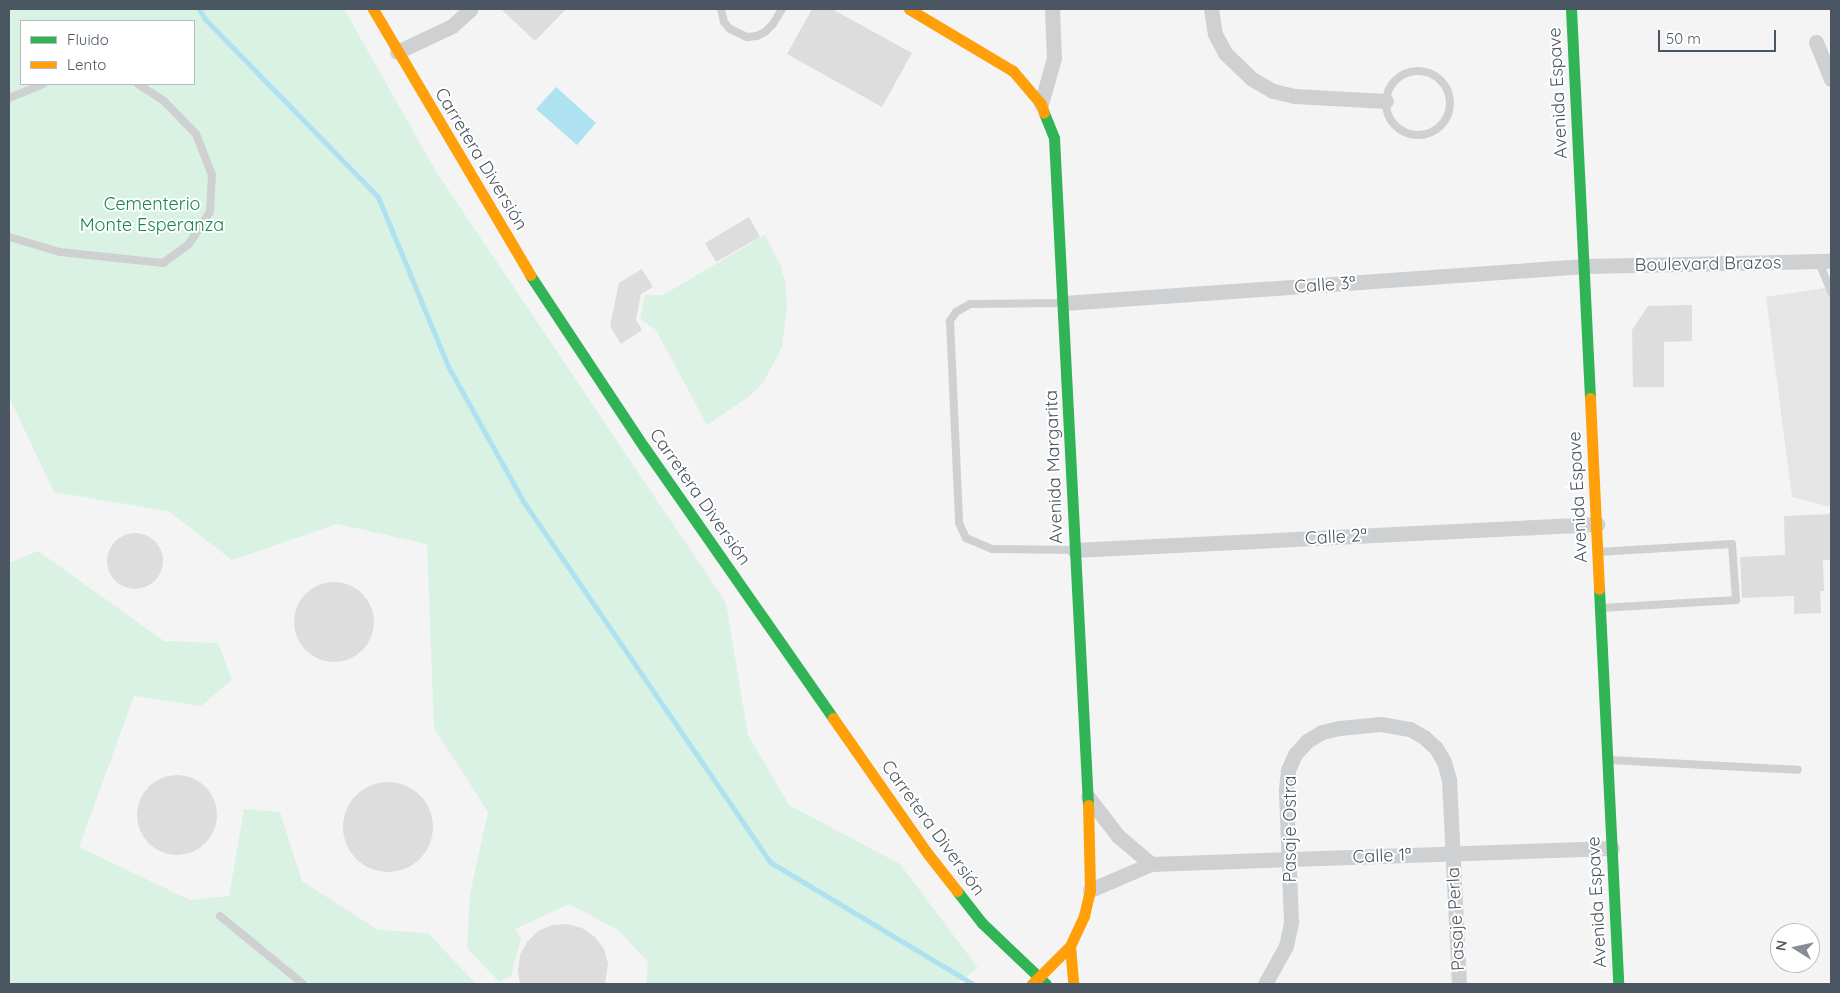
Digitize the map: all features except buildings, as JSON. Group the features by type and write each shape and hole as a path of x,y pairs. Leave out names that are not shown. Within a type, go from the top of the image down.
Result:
{"street":[{"name":"Carretera Diversión","path":"373,9 518,255 655,464 928,854 982,923 1038,982"},
{"path":"397,52 452,26 471,9"},
{"name":"Avenida Margarita","path":"908,9 1013,71 1040,104 1054,138 1088,798 1090,890 1084,916 1070,946 1038,982"},
{"path":"1040,104 1054,58 1052,9"},
{"path":"1211,9 1215,34 1225,52 1252,79 1273,90 1294,96 1386,101"},
{"name":"Avenida Espave","path":"1572,9 1618,984"},
{"path":"1816,42 1831,79"},
{"name":"Boulevard Brazos","path":"1585,266 1825,262"},
{"name":"Calle 3ª","path":"1064,303 1585,266"},
{"name":"Calle 2ª","path":"1074,550 1597,524"},
{"name":"Pasaje Ostra","path":"1266,984 1286,946 1291,922 1286,789 1288,770 1295,754 1307,741 1322,732 1339,728 1381,724 1410,729 1424,737 1436,748 1444,762 1449,780 1453,853"},
{"path":"1088,798 1118,836 1151,864 1090,890"},
{"name":"Calle 1ª","path":"1151,864 1612,848"},
{"name":"Pasaje Perla","path":"1453,853 1459,984"},
{"path":"1070,946 1073,984"}],"lane":[{"path":"721,9 724,22 730,29 747,37 757,36 765,32 773,24 782,9"},
{"path":"1413,70 1424,71 1434,75 1443,82 1450,102 1443,123 1431,132 1416,135 1406,133 1391,120 1386,101 1388,90 1394,81 1413,70"},
{"path":"9,98 41,85"},
{"path":"9,237 60,252 163,263 189,244 210,212 212,175 196,134 164,101 140,85"},
{"path":"1825,262 1831,292"},
{"path":"1064,303 970,304 956,312 950,321 950,331 959,523 966,538 992,548 1074,550"},
{"path":"1598,552 1732,544 1736,600 1601,608"},
{"path":"1608,760 1798,770"},
{"path":"220,916 302,984"}],"shaded area":[{"path":"1831,287 1831,507 1792,497 1766,297"}],"green space":[{"name":"Cementerio Monte Esperanza","path":"9,9 344,9 437,173 726,603 748,735 789,805 900,864 978,968 957,984 646,984 648,962 618,930 569,904 515,929 521,938 511,976 499,982 467,948 470,894 488,812 434,728 427,544 337,524 232,560 168,511 54,492 9,397"},
{"path":"765,235 780,264 785,281 787,308 782,347 763,383 751,395 707,425 656,330 640,319 645,295 663,295"},
{"path":"38,551 164,641 218,643 232,680 201,706 134,696 79,847 190,900 229,896 244,809 280,812 302,881 378,930 428,933 476,984 9,984 9,563"}],"water":[{"path":"556,87 596,123 577,145 536,109"}],"waterway":[{"path":"199,9 205,19 378,197 449,368 523,501 770,862 973,984"}],"traffic: fast":[{"path":"1571,9 1590,398"},
{"path":"1044,113 1054,138 1088,805"},
{"path":"530,275 644,447 833,718"},
{"path":"1599,589 1618,984"},
{"path":"957,891 982,923 1046,984"}],"traffic: slow":[{"path":"373,9 530,275"},
{"path":"909,9 1013,71 1041,104 1044,113"},
{"path":"1590,398 1599,589"},
{"path":"833,718 928,854 957,891"},
{"path":"1032,984 1070,946 1084,916 1090,890 1088,805"},
{"path":"1070,946 1073,984"}]}
